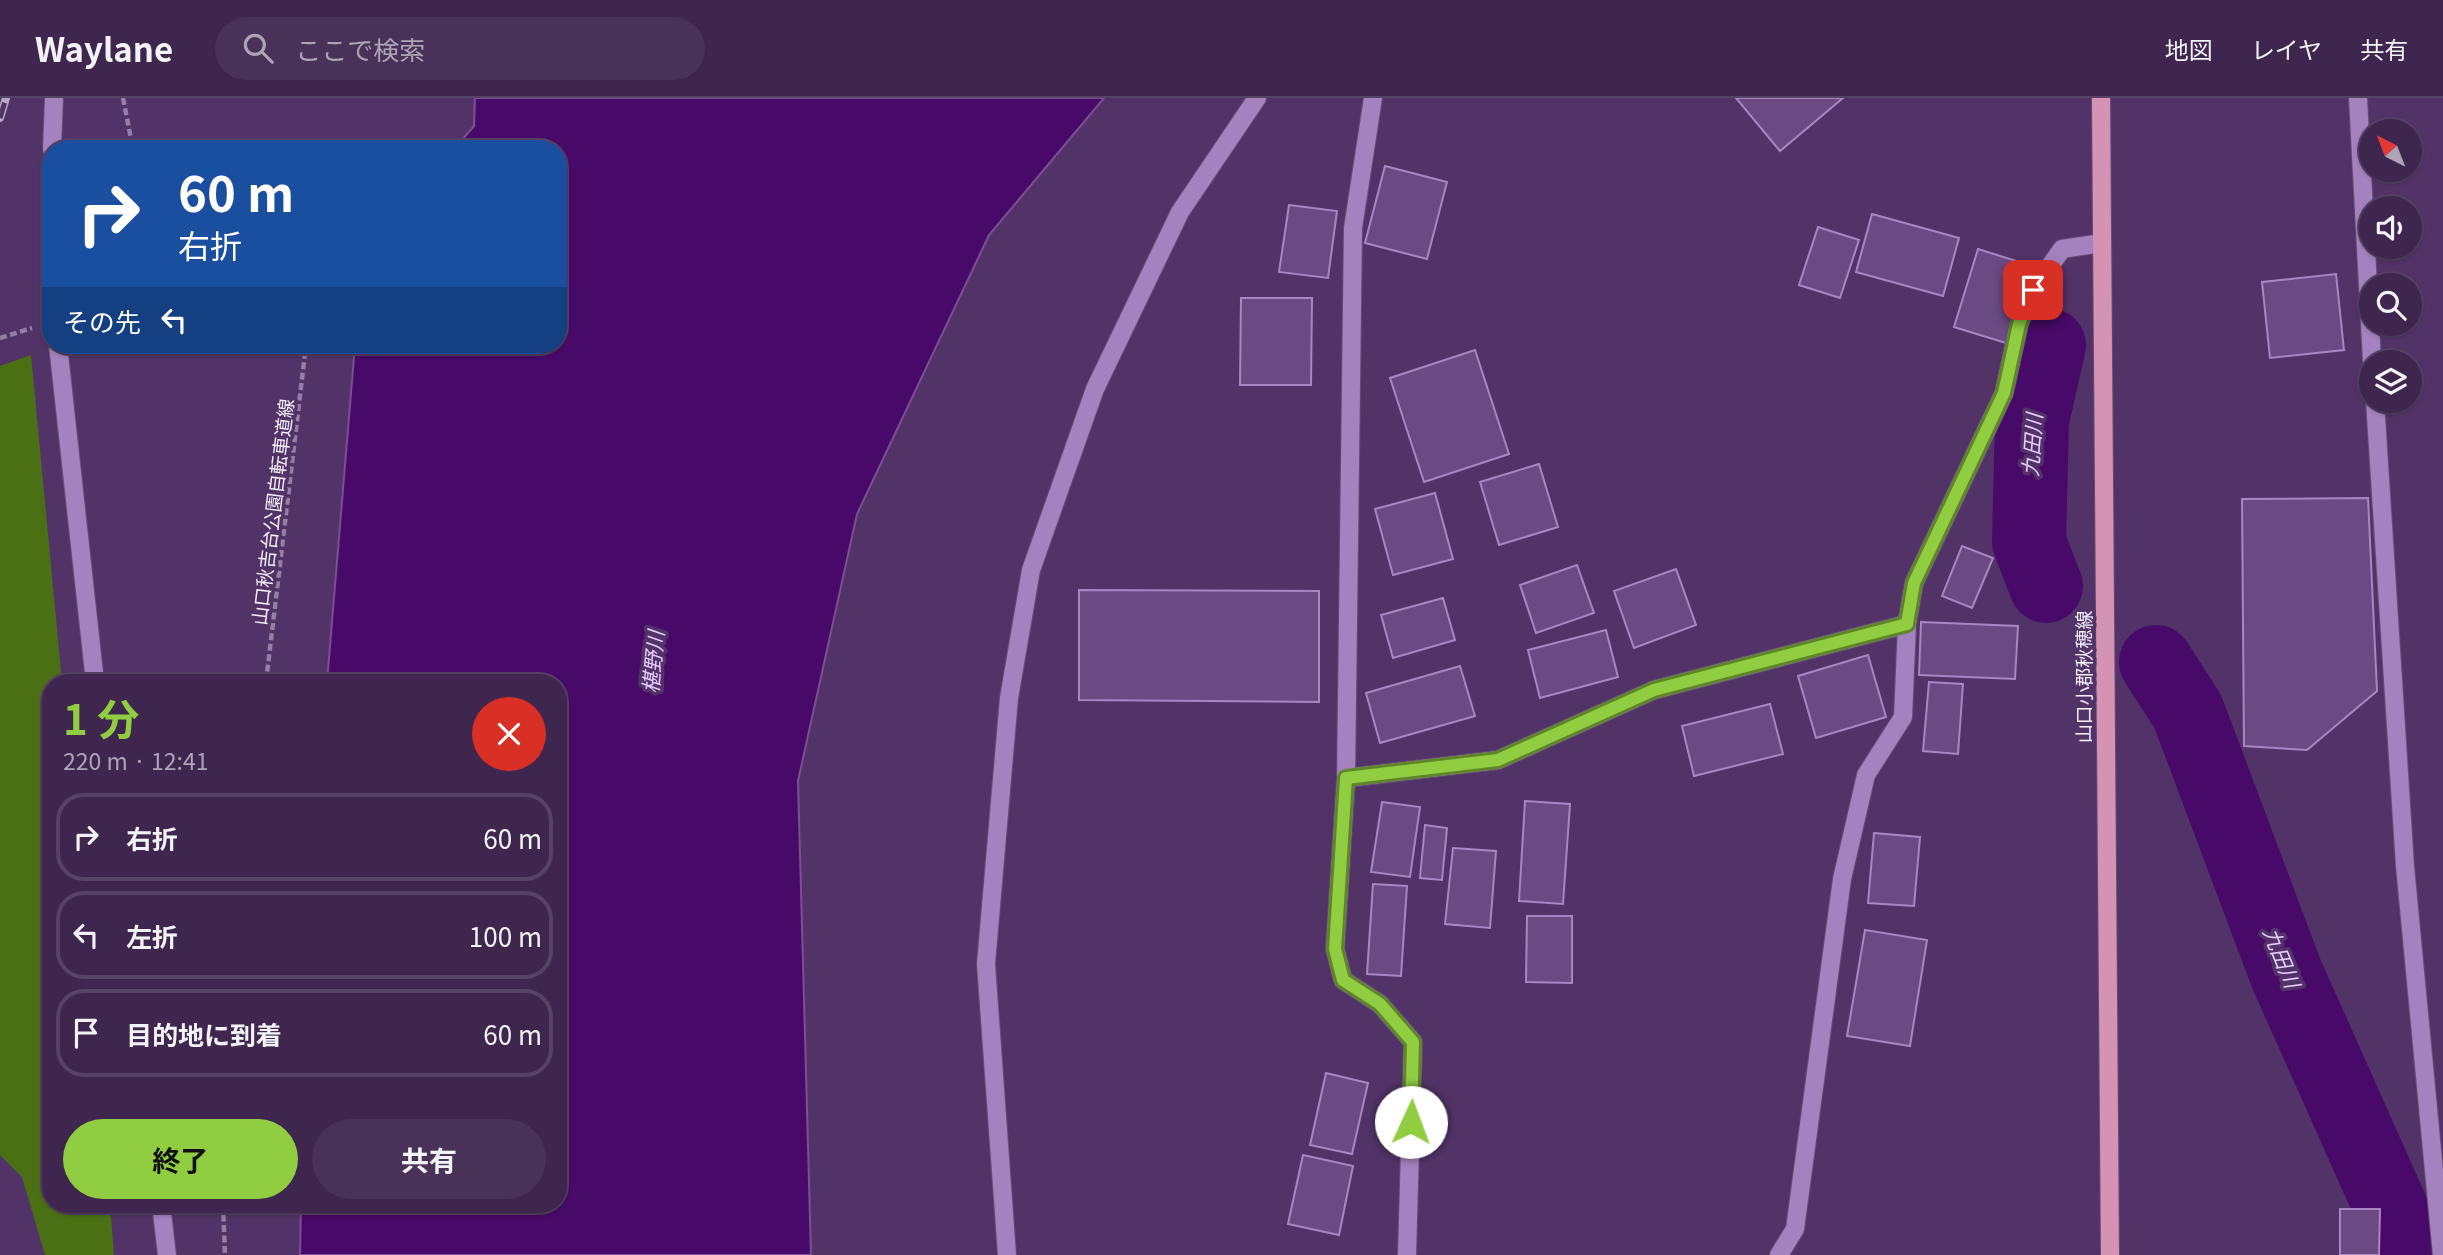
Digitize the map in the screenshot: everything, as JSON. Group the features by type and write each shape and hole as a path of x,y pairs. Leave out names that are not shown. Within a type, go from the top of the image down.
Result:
{"main road":[{"name":"山口小郡秋穂線","path":"2101,98 2110,1255"}],"street":[{"path":"52,140 54,98"},
{"path":"1007,1255 986,964 1009,698 1031,570 1101,377 1180,212 1256,98"},
{"path":"1373,98 1353,228 1346,778 1335,949 1343,980 1380,1004 1413,1042 1407,1255"},
{"path":"2358,98 2371,350"},
{"path":"1779,1255 1795,1229 1845,866 1866,775 1903,717 1907,624 1914,583 2004,393 2019,324 2033,290 2062,249 2102,243"},
{"path":"59,354 94,674"},
{"path":"2376,413 2405,866 2442,1255"},
{"path":"1346,778 1498,760 1654,690 1907,624"},
{"path":"161,1213 167,1255"}],"path":[{"path":"123,98 131,140"},
{"path":"0,338 38,326"},
{"name":"山口秋吉台公園自転車道線","path":"267,674 305,354"},
{"path":"223,1213 225,1255"}],"green space":[{"path":"31,355 61,674 42,674 42,1213 111,1213 114,1255 45,1255 22,1177 0,1155 0,366"}],"water":[{"name":"椹野川","path":"475,98 1104,98 989,235 857,514 798,781 811,1255 300,1255 301,1213 567,1213 567,674 328,674 354,354 567,354 567,140 462,140 474,126"}],"building":[{"path":"1736,98 1843,98 1780,151"},
{"path":"1385,166 1447,182 1427,259 1365,243"},
{"path":"1289,205 1337,211 1328,278 1279,272"},
{"path":"1872,214 1959,238 1943,296 1856,272"},
{"path":"1818,227 1859,240 1840,298 1799,285"},
{"path":"1978,249 2029,265 2006,343 1954,327"},
{"path":"2336,274 2344,350 2270,358 2262,282"},
{"path":"1241,298 1312,298 1311,385 1240,385"},
{"path":"1475,350 1509,454 1424,482 1390,378"},
{"path":"1539,464 1558,527 1499,545 1480,482"},
{"path":"1435,493 1453,559 1393,575 1375,509"},
{"path":"2368,498 2377,691 2307,750 2244,746 2242,499"},
{"path":"1962,546 1993,558 1972,608 1942,596"},
{"path":"1577,565 1594,613 1536,633 1520,585"},
{"path":"1676,569 1696,625 1634,648 1614,591"},
{"path":"1079,590 1319,591 1319,702 1079,700"},
{"path":"1443,598 1455,640 1393,658 1381,615"},
{"path":"1921,622 2018,626 2015,679 1919,675"},
{"path":"1606,630 1618,677 1540,698 1528,650"},
{"path":"1868,655 1886,717 1816,738 1798,676"},
{"path":"1460,666 1475,716 1380,743 1366,693"},
{"path":"1929,682 1963,684 1958,754 1923,751"},
{"path":"1770,704 1783,754 1694,776 1682,726"},
{"path":"1525,801 1570,804 1563,904 1519,901"},
{"path":"1382,802 1420,807 1410,877 1371,872"},
{"path":"1425,825 1447,828 1442,880 1420,878"},
{"path":"1874,833 1920,837 1914,906 1868,903"},
{"path":"1453,848 1496,851 1490,928 1445,924"},
{"path":"1373,884 1407,886 1401,976 1367,974"},
{"path":"1527,916 1572,916 1572,983 1526,982"},
{"path":"1865,930 1927,940 1910,1046 1847,1036"},
{"path":"1326,1073 1368,1083 1352,1154 1310,1145"},
{"path":"1303,1155 1353,1166 1339,1235 1288,1224"},
{"path":"2340,1209 2380,1209 2379,1255 2340,1255"}],"waterway":[{"name":"九田川","path":"2046,586 2029,542 2032,421 2049,345"},
{"name":"九田川","path":"2156,662 2188,712 2286,973 2398,1224 2395,1255"}],"railway":[{"path":"0,118 6,98"}],"route":[{"path":"1411,1122 1413,1042 1380,1004 1343,980 1335,949 1346,778 1498,760 1654,690 1907,624 1914,583 2004,393 2019,324 2033,290"}]}
